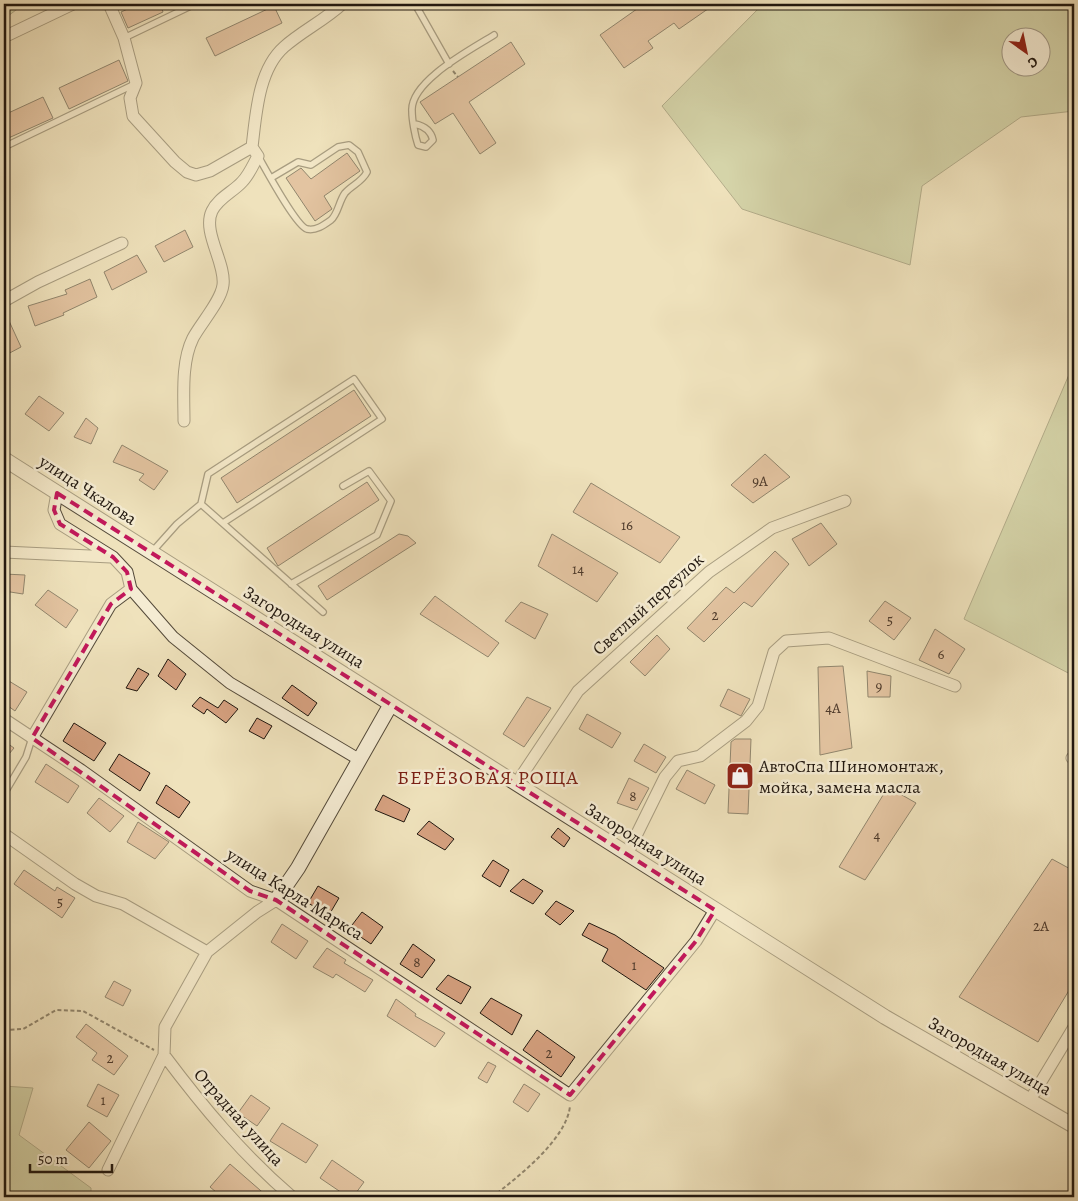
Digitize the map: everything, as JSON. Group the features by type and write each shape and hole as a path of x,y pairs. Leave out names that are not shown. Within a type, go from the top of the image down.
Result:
{"street":[{"path":"4,38 73,4"},
{"path":"109,4 124,38 136,83 130,98 134,116 146,132 187,172 196,175 255,152"},
{"path":"184,421 185,381 192,340 223,286 222,271 210,225 212,211 226,195 241,183 255,152 257,114 270,62 283,48 342,4"},
{"path":"4,301 38,282 122,243"},
{"name":"улица Чкалова","path":"4,459 151,554"},
{"path":"58,493 54,510 60,524 113,557 127,572 131,589 174,637 230,683 360,760"},
{"name":"Светлый переулок","path":"516,784 578,691 709,572 772,528 845,501"},
{"path":"4,552 113,557"},
{"name":"Загородная улица","path":"151,554 885,1016 1074,1126"},
{"path":"32,738 111,604 131,589"},
{"path":"627,854 665,777 678,761 700,756 719,743 746,721 758,706 774,652 786,641 829,638 956,686"},
{"path":"108,1170 164,1055 165,1027 207,952 257,912 276,900 298,868 391,704"},
{"name":"улица Карла Маркса","path":"4,719 81,770 250,891 276,900 570,1095"},
{"path":"4,834 75,884 96,896 123,904 207,952"},
{"path":"570,1095 696,941 716,910"},
{"path":"1030,1100 1074,1027"},
{"name":"Отрадная улица","path":"164,1055 204,1109 258,1168 292,1197"}],"lane":[{"path":"124,38 195,4"},
{"path":"415,4 449,64"},
{"path":"415,124 411,110 415,98 423,85 449,64 494,35"},
{"path":"4,147 136,83"},
{"path":"255,152 298,222 306,229 318,228 333,218 345,194 364,178 367,172 358,152 349,145 338,147 311,165 298,162 271,178"},
{"path":"151,554 177,524 201,504 208,474 354,379 382,419 223,523"},
{"path":"292,584 377,534 391,501 369,470 343,486"},
{"path":"201,504 323,612"},
{"path":"4,794 26,756 32,738"}],"path":[{"path":"4,1030 23,1029 56,1010 83,1011 164,1055"},
{"path":"492,1197 533,1164 563,1126 569,1116 570,1095"}],"highlighted area":[{"path":"57,493 715,910 696,941 570,1095 276,900 250,891 32,738 111,604 131,589 127,572 113,557 60,524 54,510"}],"green space":[{"path":"4,4 20,4 20,7 4,19"},
{"path":"763,4 1074,4 1074,111 1021,117 922,186 910,265 742,209 662,106"},
{"path":"1074,363 1074,676 964,619"},
{"path":"4,1086 33,1088 19,1135 91,1188 91,1197 4,1197"}],"building":[{"path":"139,4 160,4 163,12 128,28 121,12"},
{"path":"644,4 715,4 679,29 674,23 648,41 653,48 624,68 600,35"},
{"path":"274,6 282,23 215,56 206,38"},
{"path":"511,42 525,64 469,102 496,143 480,154 453,113 435,124 420,102"},
{"path":"119,60 128,81 69,109 59,88"},
{"path":"43,97 53,118 4,140 4,115"},
{"path":"347,153 360,171 324,196 332,209 315,221 286,178 301,168 311,179"},
{"path":"185,230 193,247 164,262 155,246"},
{"path":"137,255 147,272 112,290 104,272"},
{"path":"90,279 97,297 63,313 64,315 35,326 28,306 67,294 65,290"},
{"path":"4,310 21,347 4,356"},
{"path":"354,390 371,416 237,503 221,478"},
{"path":"39,396 64,413 49,431 25,414"},
{"path":"86,418 98,428 91,444 74,437"},
{"path":"122,445 168,471 154,490 139,480 144,474 113,462"},
{"path":"765,454 790,477 753,503 731,485"},
{"path":"367,482 379,500 278,566 267,548"},
{"path":"591,483 680,537 660,563 573,512"},
{"path":"821,523 837,544 809,566 792,539"},
{"path":"399,534 408,536 416,543 327,600 318,586"},
{"path":"552,534 618,573 597,602 538,566"},
{"path":"775,551 789,564 752,607 744,602 704,642 687,628 726,587 734,593"},
{"path":"4,574 25,575 23,594 4,591"},
{"path":"48,590 78,610 66,628 35,605"},
{"path":"435,596 499,643 488,657 420,614"},
{"path":"885,601 911,618 894,640 869,621"},
{"path":"521,602 548,614 535,639 505,621"},
{"path":"935,629 965,649 949,674 919,660"},
{"path":"657,635 670,649 645,676 630,662"},
{"path":"168,659 186,674 176,690 158,676"},
{"path":"843,666 852,748 820,755 818,667"},
{"path":"138,668 149,674 137,691 126,688"},
{"path":"867,671 891,676 890,697 868,697"},
{"path":"4,678 27,692 15,711 4,703"},
{"path":"292,685 317,703 308,716 282,698"},
{"path":"728,689 750,699 741,716 720,706"},
{"path":"200,697 218,708 224,700 238,709 226,723 207,709 204,714 192,706"},
{"path":"527,697 551,708 524,747 503,734"},
{"path":"587,714 621,733 612,748 579,729"},
{"path":"257,718 272,726 264,739 249,731"},
{"path":"74,723 106,743 94,761 63,741"},
{"name":"АвтоСпа Шиномонтаж, мойка, замена масла","path":"735,739 751,739 748,814 728,813 731,742"},
{"path":"4,741 14,748 4,760"},
{"path":"644,744 666,757 656,773 634,761"},
{"path":"119,754 150,773 140,791 109,770"},
{"path":"46,764 79,786 68,803 35,782"},
{"path":"687,770 715,785 705,804 676,789"},
{"path":"629,778 649,788 637,810 617,803"},
{"path":"166,785 190,802 179,818 156,803"},
{"path":"888,787 916,803 865,880 839,867"},
{"path":"383,795 410,809 404,822 375,810"},
{"path":"99,798 124,816 110,832 87,813"},
{"path":"429,821 454,839 445,850 417,834"},
{"path":"138,822 169,842 155,859 127,842"},
{"path":"558,828 570,838 564,847 551,837"},
{"path":"1052,859 1074,871 1074,982 1038,1042 959,997"},
{"path":"493,860 509,870 500,887 482,876"},
{"path":"24,870 55,891 57,887 75,898 62,918 14,884"},
{"path":"523,879 543,891 533,904 510,891"},
{"path":"318,886 339,898 329,915 308,903"},
{"path":"556,901 574,911 560,925 545,914"},
{"path":"362,912 383,927 371,944 349,929"},
{"path":"589,923 615,935 664,968 646,990 602,961 608,949 582,935"},
{"path":"282,924 308,941 296,959 271,942"},
{"path":"413,944 435,960 422,978 400,964"},
{"path":"327,948 346,960 344,963 373,980 365,992 336,974 333,978 313,967"},
{"path":"448,975 471,987 461,1004 436,989"},
{"path":"114,981 131,990 123,1006 105,997"},
{"path":"491,998 522,1015 512,1035 480,1013"},
{"path":"396,999 416,1014 415,1016 445,1033 435,1047 387,1016"},
{"path":"86,1024 128,1056 114,1075 92,1060 97,1053 76,1037"},
{"path":"537,1030 575,1057 561,1077 523,1050"},
{"path":"488,1062 496,1066 487,1083 478,1078"},
{"path":"98,1084 119,1095 107,1117 87,1106"},
{"path":"524,1084 540,1094 528,1112 513,1102"},
{"path":"251,1095 270,1108 257,1126 238,1113"},
{"path":"89,1122 111,1141 89,1168 66,1150"},
{"path":"282,1123 318,1145 306,1163 270,1141"},
{"path":"332,1160 364,1182 353,1197 348,1197 320,1178"},
{"path":"230,1164 268,1197 222,1197 210,1187"}],"place":[{"name":"АвтоСпа Шиномонтаж, мойка, замена масла","path":"740,776"}],"district":[{"name":"БЕРЁЗОВАЯ РОЩА","path":"488,777"}]}
